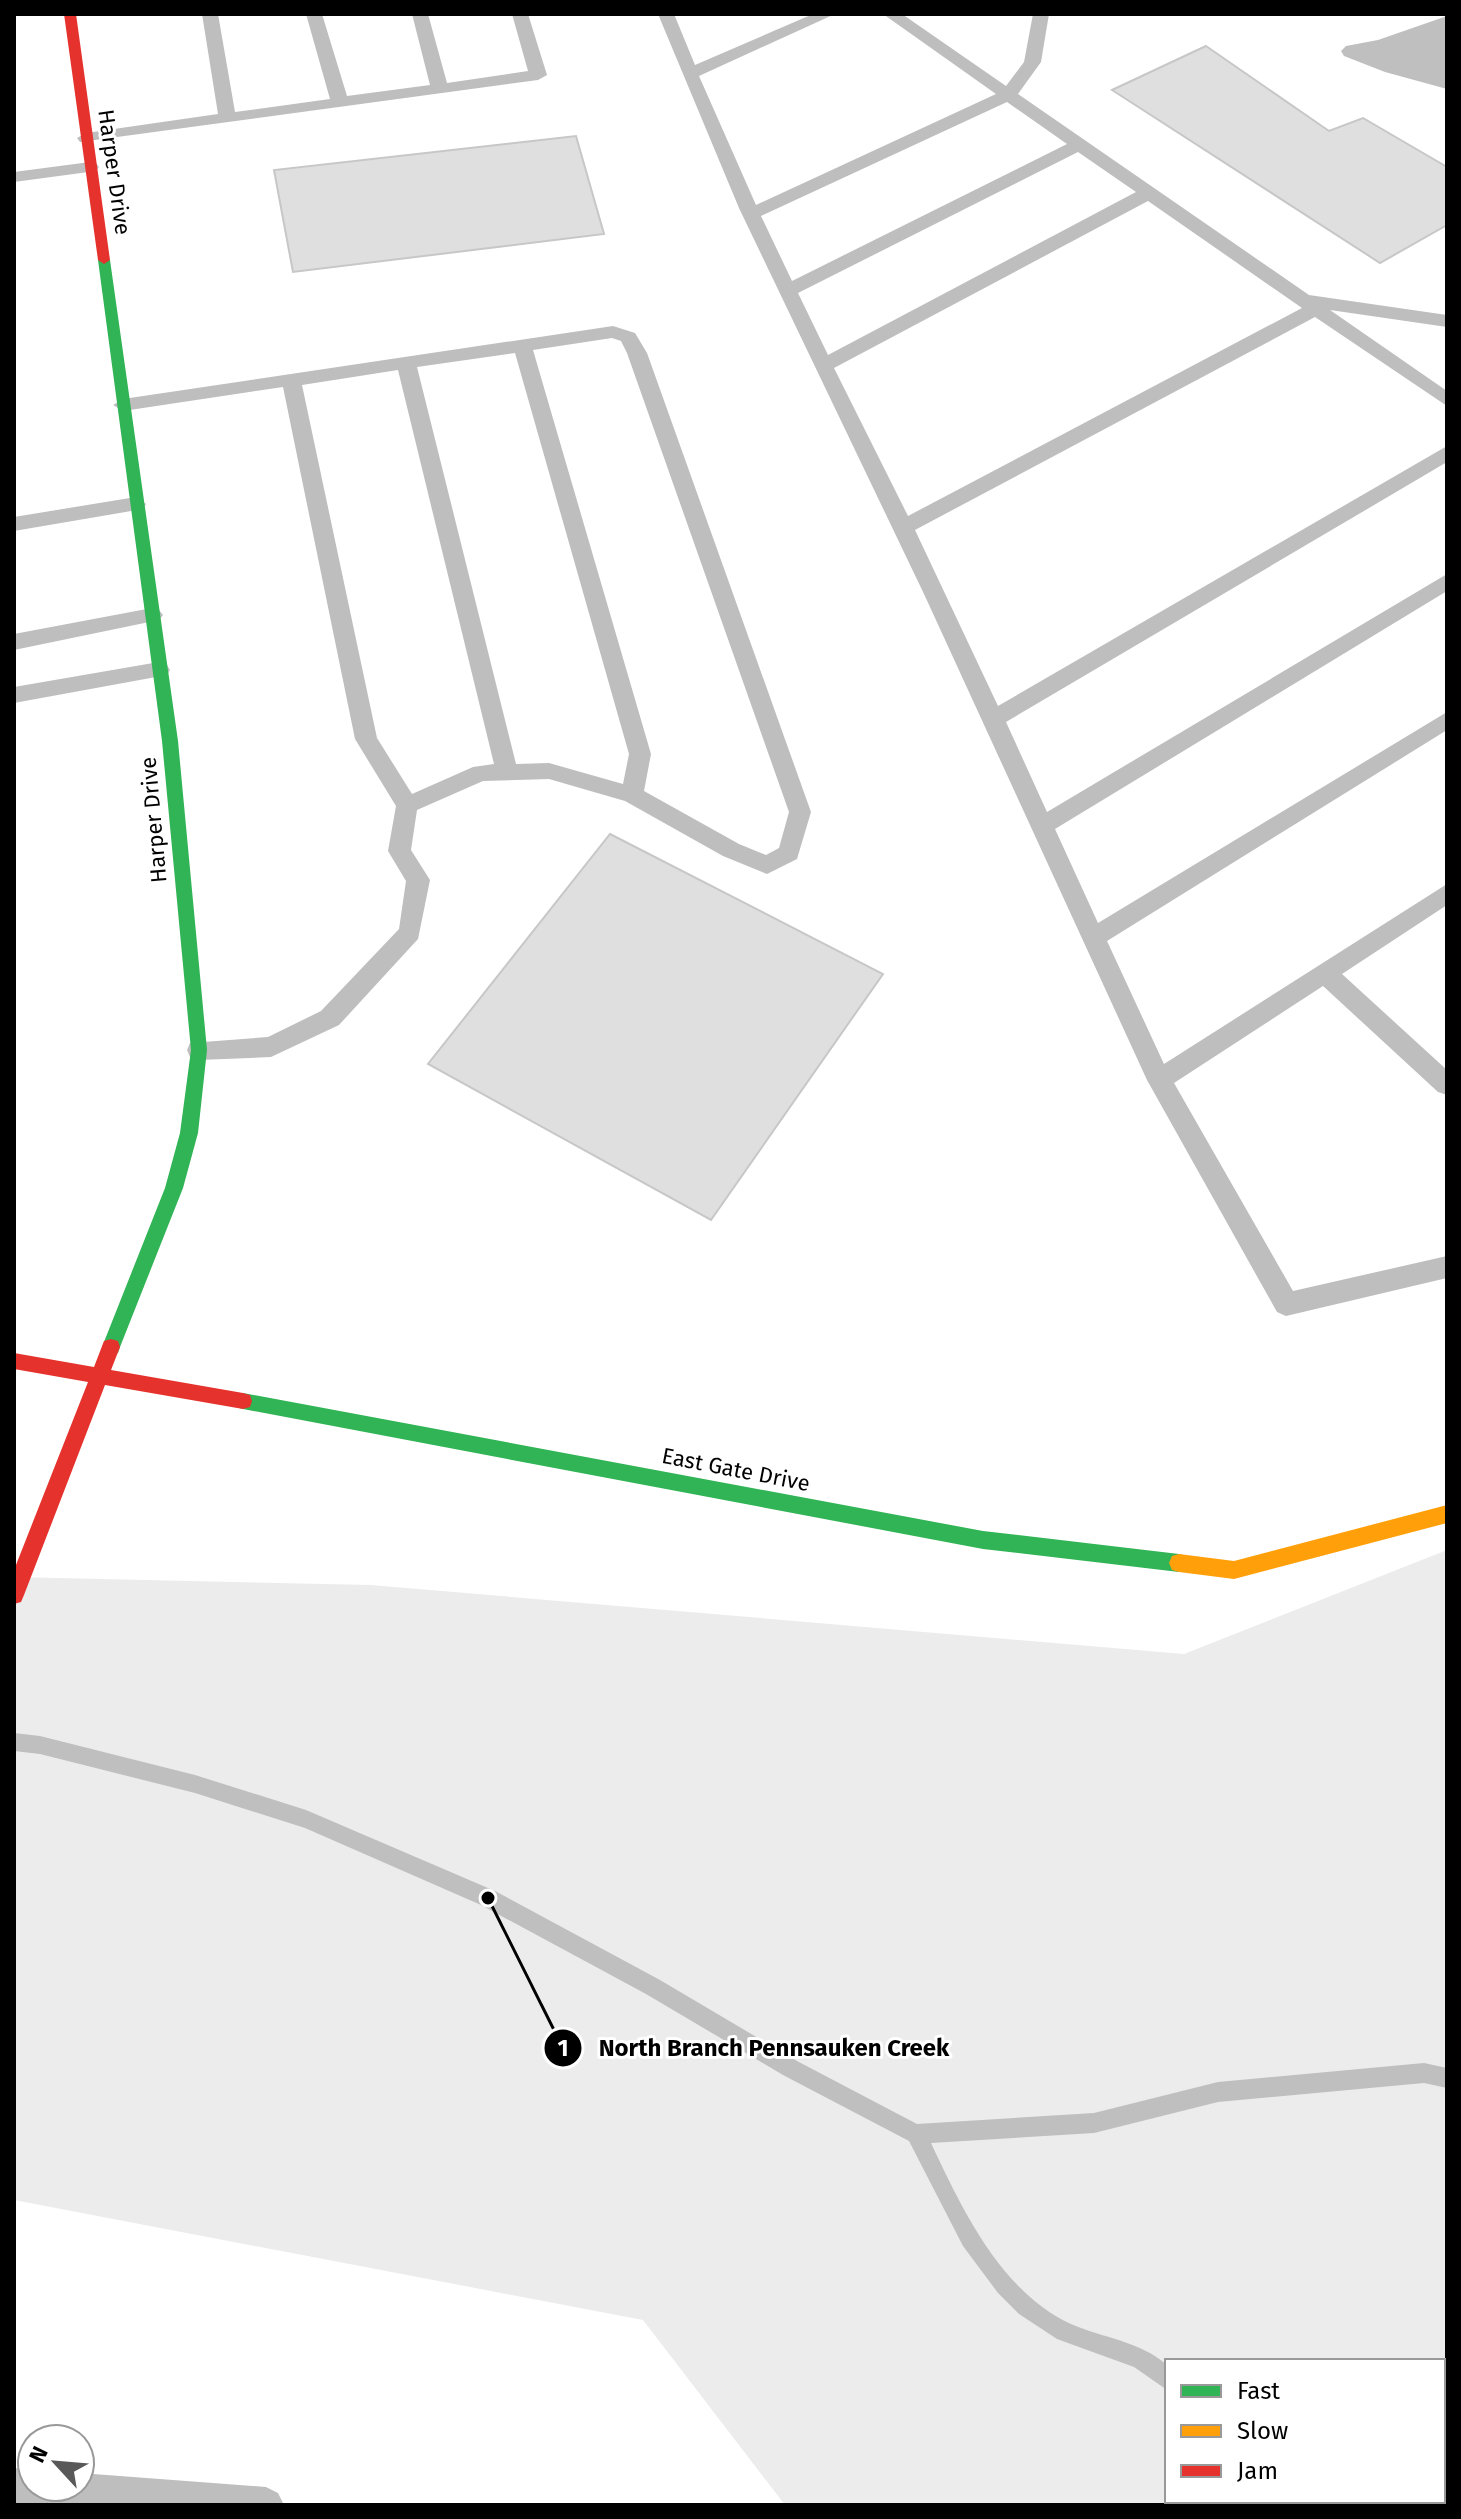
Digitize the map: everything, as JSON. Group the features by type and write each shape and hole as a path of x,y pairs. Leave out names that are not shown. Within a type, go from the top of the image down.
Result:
{"street":[{"name":"Harper Drive","path":"14,1595 174,1188 189,1133 199,1050 170,741 70,14"},
{"name":"East Gate Drive","path":"14,1361 983,1540 1234,1570 1447,1514"}],"lane":[{"path":"210,14 227,118"},
{"path":"314,14 340,103"},
{"path":"420,14 440,89"},
{"path":"86,138 538,75 520,14"},
{"path":"666,14 689,74 753,213 1044,825 1159,1080 1286,1304 1447,1267"},
{"path":"689,74 827,14"},
{"path":"891,14 1447,400"},
{"path":"753,213 1008,95 1032,62 1041,14"},
{"path":"789,290 1079,145"},
{"path":"14,177 90,167"},
{"path":"824,365 1149,193"},
{"path":"903,527 1309,304 1447,321"},
{"path":"123,405 613,332 628,337 637,353 800,812 789,853 767,865 731,850 632,795 549,771 481,773 407,805"},
{"path":"522,345 640,754 632,795"},
{"path":"406,363 507,772"},
{"path":"199,1050 271,1047 330,1018 410,932 418,880 399,851 407,805 366,739 291,380"},
{"path":"994,719 1447,453"},
{"path":"14,524 136,504"},
{"path":"1044,825 1447,581"},
{"path":"14,642 152,615"},
{"path":"14,695 159,670"},
{"path":"1093,938 1447,720"},
{"path":"1159,1080 1447,893"},
{"path":"1324,972 1447,1085"},
{"path":"14,2486 266,2505"}],"shaded area":[{"path":"1447,16 1447,89 1385,72 1344,56 1341,51 1346,46 1378,40"},
{"path":"1447,1550 1447,2505 785,2505 643,2320 14,2200 14,1577 371,1585 1184,1654"}],"building":[{"path":"1206,46 1329,131 1363,118 1447,167 1447,225 1380,263 1112,90"},
{"path":"576,136 604,234 293,272 274,170"},
{"path":"610,834 883,974 711,1220 428,1064"}],"waterway":[{"path":"14,1742 40,1745 195,1784 306,1819 488,1898 653,1987 790,2068 916,2134"},
{"path":"916,2134 1094,2123 1218,2092 1424,2073 1447,2078"},
{"path":"916,2134 970,2239 1006,2286 1027,2307 1064,2332 1126,2353 1155,2368 1165,2377"}],"traffic: fast":[{"path":"104,260 170,741 199,1050 189,1133 174,1188 111,1347"},
{"path":"243,1401 983,1540 1179,1563"}],"traffic: slow":[{"path":"1179,1563 1234,1570 1447,1514"}],"traffic: jam":[{"path":"70,14 104,260"},
{"path":"14,1595 111,1347"},
{"path":"14,1361 243,1401"}],"place":[{"name":"North Branch Pennsauken Creek","path":"488,1898"}]}
